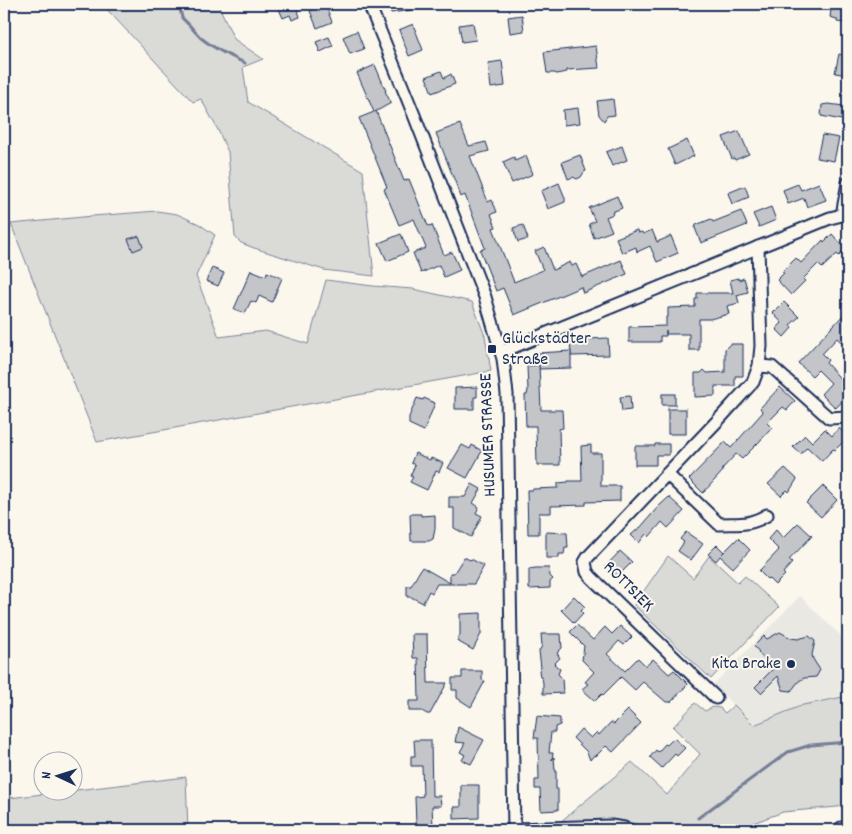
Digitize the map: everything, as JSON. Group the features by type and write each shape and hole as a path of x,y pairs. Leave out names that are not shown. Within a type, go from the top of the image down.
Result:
{"street":[{"name":"HUSUMER STRASSE","path":"369,4 485,298 504,367 507,394 514,830"},
{"path":"501,352 830,218 845,216 848,183"},
{"name":"ROTTSIEK","path":"716,698 591,577 585,567 585,562 753,382 759,366 761,346 758,247"},
{"path":"759,366 772,368 829,418 848,417"},
{"path":"667,474 719,524 750,523 766,515"},
{"path":"514,830 611,826 629,830"}],"shaded area":[{"path":"102,4 218,4 234,39 263,59 243,67 248,102 363,171 374,276 324,270 254,248 241,243 235,237 228,152 201,99 193,102"},
{"path":"157,211 177,214 199,224 215,235 196,276 219,337 266,331 308,344 326,280 413,289 472,302 485,336 491,371 97,442 11,224"},
{"path":"668,556 693,578 709,556 738,583 745,576 779,607 711,679 634,605"},
{"name":"Kita Brake","path":"800,596 848,643 848,696 803,706 754,725 713,685"},
{"path":"848,696 848,806 783,812 734,830 646,830 636,824 620,820 560,822 632,762 667,795 700,754 673,727 695,703 705,711 713,707 720,708 725,713 734,705 754,725 803,705"},
{"path":"186,777 188,830 4,830 4,778 9,798 32,795 32,802 82,802 82,789"}],"building":[{"path":"296,4 300,17 292,20 290,15 283,18 279,9"},
{"path":"325,4 332,22 317,28 310,11"},
{"path":"389,4 418,4 419,9 391,13"},
{"path":"832,4 848,4 848,21 846,20 845,23 837,22 837,19 830,17"},
{"path":"522,15 524,31 510,33 508,17"},
{"path":"473,23 476,40 462,42 459,25"},
{"path":"413,24 423,50 409,56 399,30"},
{"path":"357,31 364,49 350,54 343,37"},
{"path":"329,37 333,46 320,52 316,42"},
{"path":"596,46 599,68 567,70 567,72 556,74 547,73 544,52"},
{"path":"839,54 848,56 848,75 835,73"},
{"path":"502,61 505,86 491,88 488,63"},
{"path":"375,65 391,103 376,111 404,181 409,179 428,226 432,225 444,255 452,252 460,270 444,277 439,265 421,273 413,253 426,248 414,219 399,225 384,189 387,187 359,118 374,112 357,73"},
{"path":"441,71 444,78 451,74 455,84 432,93 426,77"},
{"path":"613,99 615,115 607,116 604,121 599,115 597,101"},
{"path":"822,105 844,106 842,120 821,116"},
{"path":"578,108 580,123 564,125 563,110"},
{"path":"460,124 469,146 486,142 489,151 470,156 488,202 492,200 497,212 491,214 496,227 493,228 514,282 543,270 535,251 544,247 553,270 570,262 572,266 576,264 582,277 621,260 627,274 583,293 581,287 514,315 503,288 496,291 480,250 485,248 465,195 461,197 436,133"},
{"path":"739,131 749,154 735,160 734,158 732,159 723,137"},
{"path":"822,135 839,138 834,161 817,158"},
{"path":"687,140 694,156 675,165 668,149"},
{"path":"622,146 627,160 612,166 606,152"},
{"path":"580,155 586,171 577,179 573,177 568,179 562,162"},
{"path":"526,156 533,174 512,183 503,162 514,157 515,161"},
{"path":"559,183 565,202 548,209 541,191"},
{"path":"819,183 826,200 807,207 804,198 788,204 783,190 798,184 801,190"},
{"path":"745,186 749,197 732,204 728,193"},
{"path":"617,196 622,208 606,217 612,231 594,238 589,224 595,221 589,208"},
{"path":"771,207 776,220 759,227 753,214"},
{"path":"741,211 747,225 701,243 695,228 696,225 711,219 713,222"},
{"path":"523,225 528,239 518,242 513,228"},
{"path":"637,230 638,233 642,232 643,234 652,230 657,242 671,236 678,253 657,262 650,246 637,252 636,247 622,253 616,238"},
{"path":"401,234 408,252 387,261 379,243"},
{"path":"832,234 846,249 839,256 837,254 822,268 818,264 791,295 777,280 784,273 782,272 796,258 801,263 823,240 824,242"},
{"path":"139,236 143,247 133,251 128,239"},
{"path":"212,268 224,273 218,286 206,281"},
{"path":"251,270 266,276 267,272 282,278 272,302 259,296 256,303 251,301 245,313 234,309"},
{"path":"744,278 748,292 737,295 739,303 727,306 729,314 710,319 699,319 699,350 689,350 689,334 666,334 666,336 660,336 660,342 629,342 629,327 666,326 668,308 695,307 697,293 733,293 730,280"},
{"path":"784,302 799,317 790,325 792,328 784,337 776,329 782,323 773,313"},
{"path":"848,310 848,338 843,344 837,338 822,354 828,360 826,363 848,387 848,395 836,408 821,394 831,383 818,370 812,376 798,363"},
{"path":"608,338 609,355 571,356 570,340"},
{"path":"730,344 743,344 743,376 735,376 735,386 715,386 715,396 695,397 695,373 701,373 704,370 707,373 725,372 725,349"},
{"path":"571,351 571,368 539,369 538,353"},
{"path":"539,365 541,410 562,410 563,428 559,429 560,465 537,465 536,426 526,426 525,395 527,395 528,390 527,366"},
{"path":"477,387 477,397 474,397 474,409 455,409 455,388"},
{"path":"780,387 795,401 787,410 783,407 767,423 772,428 742,459 736,454 703,493 689,479 725,442 731,448 763,412 760,408"},
{"path":"662,394 675,394 675,405 662,405"},
{"path":"630,396 631,410 622,411 620,397"},
{"path":"417,398 423,400 424,398 435,403 424,431 409,424 409,417"},
{"path":"668,409 686,409 686,434 668,434"},
{"path":"839,428 848,437 822,461 807,447 801,454 793,447 805,435 812,442 825,429 832,436"},
{"path":"655,444 669,444 669,455 656,455 656,465 635,465 635,446 655,446"},
{"path":"462,445 470,449 472,445 482,451 467,478 448,468"},
{"path":"591,445 591,453 601,453 601,486 620,486 620,501 586,502 586,505 551,506 551,513 539,513 539,534 528,534 527,490 558,488 558,483 582,481 581,446"},
{"path":"415,453 430,460 431,458 443,463 439,472 436,471 427,490 410,482 413,477 410,476 415,465 411,463"},
{"path":"785,468 797,479 789,492 787,490 781,496 768,484"},
{"path":"472,484 481,489 473,503 479,507 476,513 482,516 471,537 454,528 454,508 449,508 449,497 465,497"},
{"path":"823,486 837,500 821,517 806,503"},
{"path":"669,497 684,511 668,528 662,522 649,537 646,534 639,543 631,535"},
{"path":"410,514 421,514 421,516 435,515 433,539 429,541 411,541"},
{"path":"798,523 812,536 789,560 792,563 783,573 785,575 775,585 759,571 779,550 768,539 776,530 783,538"},
{"path":"546,532 567,533 568,548 565,548 564,554 559,554 559,558 546,558"},
{"path":"686,532 703,544 691,560 678,551 684,542 680,539"},
{"path":"738,538 750,550 733,568 720,556 716,561 708,554 717,545 724,552"},
{"path":"620,551 632,562 616,578 605,567"},
{"path":"464,557 484,566 474,584 437,584 432,593 429,591 423,603 407,597 407,586 411,586 422,567 450,583 450,573 454,573"},
{"path":"549,568 550,576 553,579 550,582 550,588 529,589 529,569"},
{"path":"574,596 585,607 581,611 583,613 574,623 561,610"},
{"path":"481,613 481,634 473,650 457,641 460,635 460,614"},
{"path":"577,625 593,640 605,627 612,634 620,626 632,637 624,645 619,641 607,654 625,671 638,658 646,666 653,659 669,674 674,670 688,684 671,702 666,702 643,682 635,690 621,677 595,701 582,689 588,684 585,682 594,672 582,660 584,646 570,632"},
{"path":"780,632 791,638 798,639 809,636 815,641 812,655 820,670 816,677 804,678 799,681 791,691 783,690 778,676 761,693 755,687 774,668 758,653 754,646 764,636 767,639"},
{"path":"412,634 427,634 428,683 447,683 430,714 422,711 409,711 409,701 419,701 418,658 413,658"},
{"path":"541,634 561,634 562,648 557,653 560,658 554,664 560,669 558,674 562,678 563,693 543,694 543,683 539,670 541,668 539,651 542,646"},
{"path":"462,671 482,671 482,680 485,681 471,707 457,698 457,690 452,690 452,678 462,678"},
{"path":"628,710 641,723 613,752 606,746 590,760 587,752 573,738 581,729 591,738 597,732 599,735 611,722 614,724"},
{"path":"537,716 560,718 560,725 555,727 555,732 551,732 549,753 553,753 552,760 554,757 556,789 558,789 558,810 541,811 540,789 535,789 535,780 539,780 538,738 534,738"},
{"path":"458,727 484,740 471,764 462,760 465,755 460,752 465,743 455,742"},
{"path":"674,738 685,748 677,756 675,754 662,768 650,757 656,750 658,752"},
{"path":"414,740 431,740 432,796 440,796 441,806 432,806 433,826 422,826 416,823 415,797 423,796 422,766 411,766 411,756 415,756"},
{"path":"461,785 479,785 479,818 454,819 454,807 461,807"}],"waterway":[{"path":"179,4 182,18 201,38 217,49 245,63"},
{"path":"698,818 788,752 811,745 848,742"}],"place":[{"name":"Glückstädter Straße","path":"492,349"},
{"name":"Kita Brake","path":"791,664"}]}
